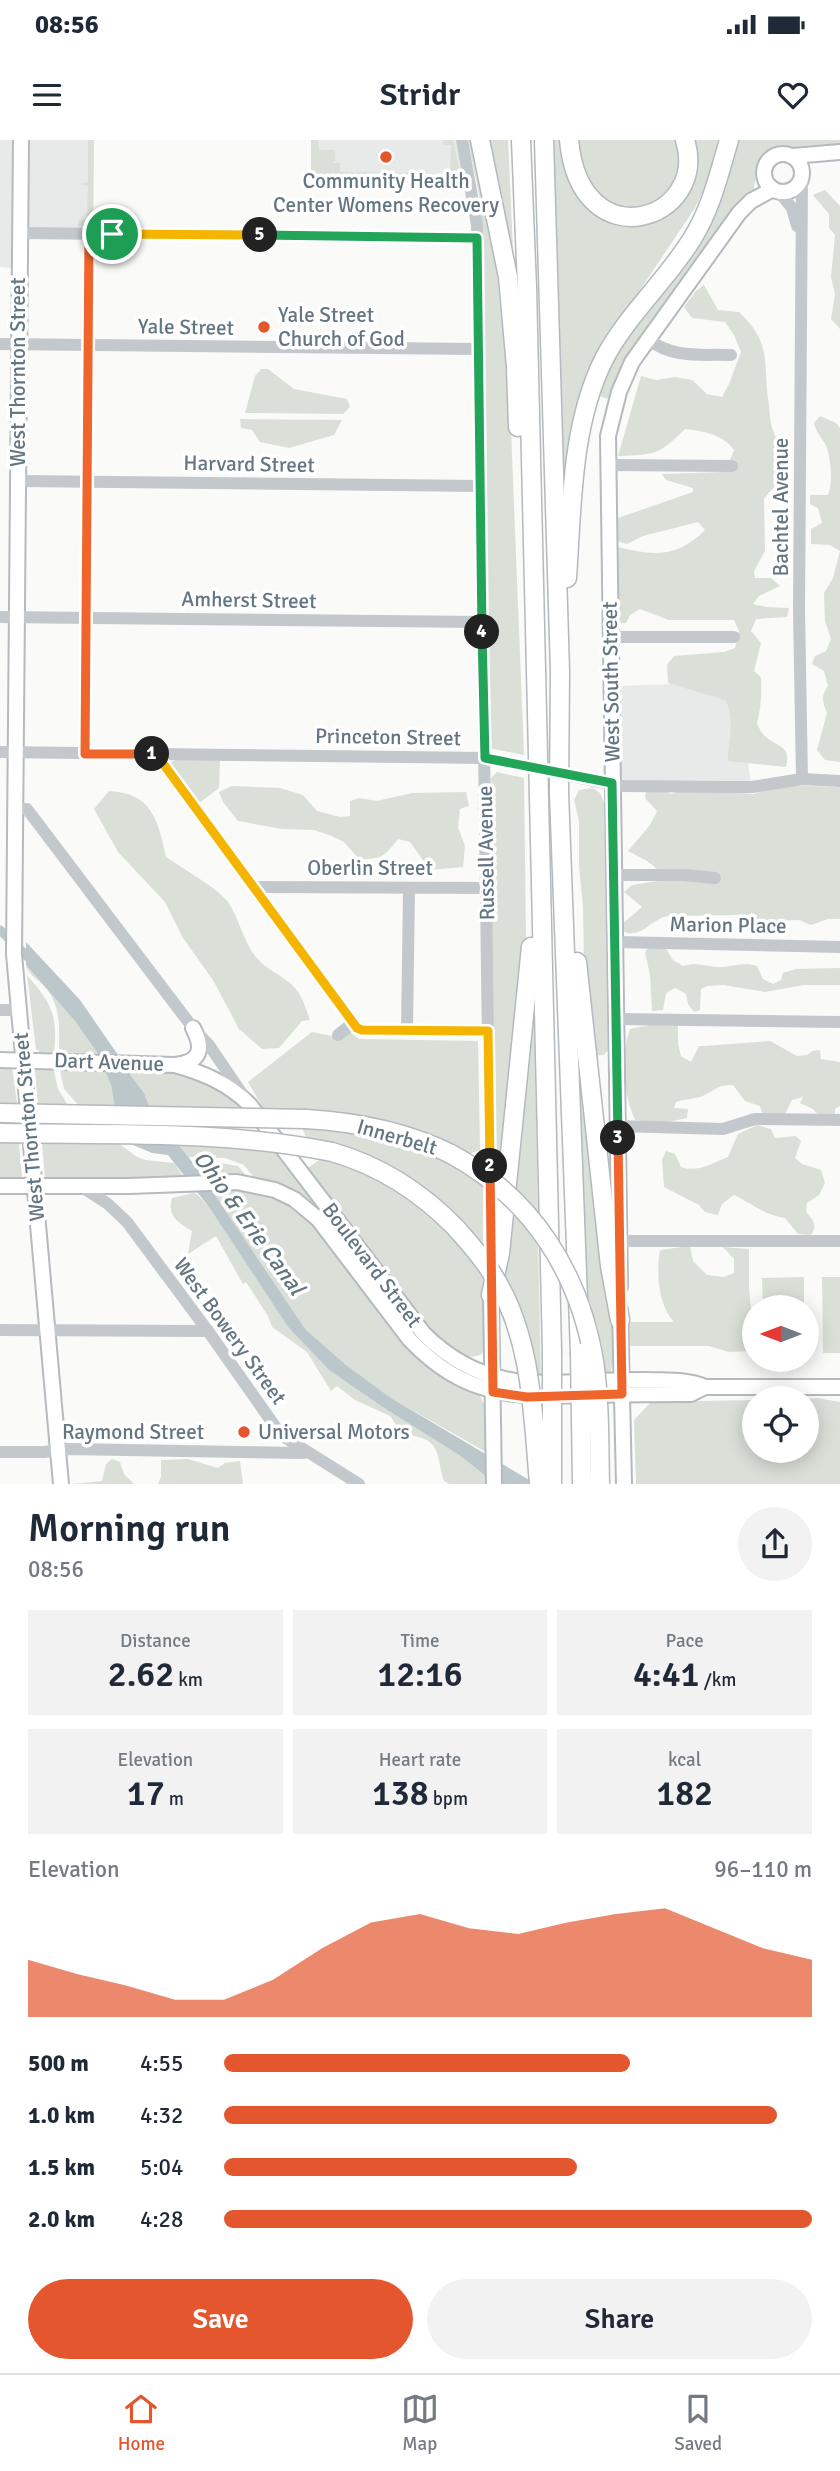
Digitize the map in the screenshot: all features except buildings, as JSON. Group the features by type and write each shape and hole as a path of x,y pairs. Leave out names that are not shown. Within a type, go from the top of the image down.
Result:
{"highway":[{"path":"480,140 502,244 511,305 523,546 537,706"},
{"path":"521,140 552,1352 552,1484"},
{"path":"544,140 560,672 559,793 580,1353 582,1484"},
{"path":"569,140 575,172 588,197 604,210 632,216 650,214 659,209 680,189 688,164 685,140"},
{"path":"560,672 575,475 580,435 593,386 604,359 615,342 699,227 729,140"},
{"path":"491,1295 500,1252 529,984 537,779"},
{"path":"559,793 610,1266 620,1320"},
{"name":"Innerbelt","path":"0,1112 306,1119 374,1126 414,1138 452,1154 484,1174 512,1198 533,1220 559,1255 566,1270 584,1317 594,1363 598,1399 600,1484"},
{"name":"Innerbelt","path":"0,1133 272,1141 332,1152 395,1178 433,1206 456,1228 494,1276 516,1327 528,1373 539,1484"}],"main road":[{"name":"West Thornton Street","path":"21,140 15,980 36,1186 61,1484"},
{"path":"836,153 813,166 793,189 776,190 765,177 767,163 778,155 836,153"},
{"path":"793,156 801,166 802,177"},
{"name":"West South Street","path":"624,1484 608,436 617,399 632,362 647,339 739,213 751,201 776,190"},
{"path":"175,1065 192,1060 199,1053 199,1042 193,1028"},
{"name":"Dart Avenue","path":"0,1060 145,1062 175,1065 212,1077 249,1104"},
{"name":"Boulevard Street","path":"249,1104 408,1315 431,1341 493,1385"},
{"name":"Boulevard Street","path":"0,1186 82,1187 217,1183 262,1186 294,1199 318,1219 425,1356 452,1375 527,1397 622,1387 691,1394 705,1387 840,1387"},
{"name":"Russell Avenue","path":"491,1295 494,1484"},
{"path":"460,1362 481,1358 492,1341"}],"street":[{"name":"Russell Avenue","path":"462,140 476,215 477,238 491,1295"},
{"name":"Bachtel Avenue","path":"802,177 799,610 802,779"},
{"name":"Bachtel Avenue","path":"776,190 792,208 800,236"},
{"path":"19,233 477,238"},
{"path":"85,754 89,233"},
{"path":"647,339 674,353 731,355"},
{"name":"Yale Street","path":"0,344 478,349"},
{"path":"608,465 732,466"},
{"name":"Harvard Street","path":"18,481 480,486"},
{"name":"Amherst Street","path":"0,617 482,622"},
{"path":"611,637 734,637"},
{"name":"Princeton Street","path":"0,752 485,758 630,786 752,787 802,779 840,781"},
{"path":"156,754 353,1023 362,1030 488,1031"},
{"name":"Boulevard Street","path":"15,809 27,809 193,1028 209,1045 249,1104"},
{"path":"614,875 715,878"},
{"name":"Oberlin Street","path":"253,887 487,888"},
{"path":"407,1030 409,888"},
{"name":"Marion Place","path":"616,942 840,947"},
{"path":"0,1010 18,1010"},
{"path":"617,1019 840,1022"},
{"path":"338,1035 353,1023"},
{"path":"618,1126 723,1129 755,1119 840,1120"},
{"name":"West Bowery Street","path":"82,1187 108,1203 127,1222 281,1436 359,1484"},
{"path":"619,1241 840,1241"},
{"path":"0,1329 208,1331"},
{"name":"Raymond Street","path":"0,1452 59,1450 307,1453"}],"shaded area":[{"path":"0,140 15,140 12,268 0,267"},
{"path":"26,140 94,140 93,229 32,228 26,223"},
{"path":"88,140 94,140 93,226 78,226 79,220 87,220 88,186 80,184 88,182"},
{"path":"311,140 457,140 466,182 311,182"},
{"path":"311,140 318,140 319,150 335,150 335,161 332,163 340,163 340,172 432,173 434,177 450,177 451,145 444,145 443,140 453,140 462,182 311,182"},
{"path":"468,140 472,140 496,256 500,308 504,308 524,755 489,748 482,229 480,200"},
{"path":"489,140 508,140 514,271"},
{"path":"554,140 564,140 572,181 581,197 597,213 669,210 689,140 718,140 707,183 695,208 607,339 568,477 564,477"},
{"path":"574,140 675,140 680,159 678,175 657,206 615,210 586,188"},
{"path":"739,140 840,140 840,143 806,150 781,147 761,158 754,186 756,196 627,363 610,400 595,394 613,356 634,323 649,312 710,224 726,188"},
{"path":"825,190 840,206 840,329 831,319 835,294 831,277 835,235 829,228 829,214 813,195"},
{"path":"704,285 718,310 739,312 750,324 762,345 771,425 786,462 788,478 771,490 764,499 765,551 754,571 755,578 771,578 780,586 759,596 753,604 789,608 787,617 756,619 751,631 761,643 754,671 761,677 757,723 765,736 786,751 786,767 728,761 731,722 725,700 668,683 667,665 674,656 724,652 735,648 739,631 734,620 669,620 640,609 630,615 626,623 616,624 614,546 640,552 662,553 683,546 705,530 698,522 643,536 627,544 614,540 615,519 693,492 693,488 666,480 662,474 725,472 734,450 718,437 685,429 669,444 655,452 618,456 641,376 656,380 675,377 692,380 707,394 722,397 729,384 741,352 734,335 725,322 692,318 684,307"},
{"path":"261,369 268,369 294,389 347,399 350,407 343,414 245,413 255,376"},
{"path":"820,416 836,423 840,428 840,551 830,545 811,544 811,529 822,523 818,508 810,504 810,495 828,495 831,485 826,445 814,423"},
{"path":"240,419 342,420 334,435 289,448 260,442 252,430 241,428"},
{"path":"840,551 840,762 825,760 817,750 827,713 823,699 828,686 824,671 812,664 815,656 826,651 831,639 825,621 824,593 833,578"},
{"path":"736,682 751,783 615,782 614,686"},
{"path":"175,760 220,760 219,788 198,804 170,763"},
{"path":"497,772 524,778 526,936 504,1156 494,1157 489,788 491,778"},
{"path":"783,785 840,787 840,919 828,919 811,925 799,920 768,921 737,915 668,916 642,930 624,932 622,924 642,907 624,892 632,885 664,880 653,865 628,851 650,825 657,811 645,798 646,791 660,790 672,794 688,789 753,794"},
{"path":"232,786 280,788 303,795 317,811 340,817 350,816 350,801 359,798 377,801 412,793 466,792 469,806 460,809 458,827 465,846 463,867 430,870 410,842 398,839 382,856 359,859 344,842 314,830 282,829 238,821 223,802 219,792"},
{"path":"593,788 600,793 605,805 608,1050 604,1055 591,1056 585,1021 579,821 574,800 579,790"},
{"path":"109,791 135,797 144,803 156,820 166,857 223,896 232,908 255,956 299,993 310,1020 302,1021 279,1048 262,1049 239,1029 213,980 183,938 165,902 118,852 94,809"},
{"path":"26,942 80,1000 118,1055 98,1054 75,1021 26,965"},
{"path":"648,948 666,949 673,960 683,966 757,966 763,979 773,984 781,980 783,973 796,969 840,968 840,985 804,985 765,992 723,985 707,986 701,989 700,1010 694,1012 688,1004 686,994 675,988 666,993 663,1010 652,1011 650,975 645,952"},
{"path":"26,965 75,1021 98,1054 59,1053 58,1017 54,1001"},
{"path":"27,975 48,1002 54,1020 54,1054 42,1054 36,1049"},
{"path":"529,1009 534,1009 538,1212 511,1185"},
{"path":"578,1015 614,1337 610,1376 603,1379 582,1289"},
{"path":"655,1024 678,1024 681,1056 691,1062 699,1046 770,1041 797,1056 820,1050 821,1059 840,1062 840,1106 835,1109 835,1115 819,1116 813,1109 800,1103 803,1097 792,1100 784,1116 769,1116 762,1113 760,1106 745,1101 733,1085 727,1085 700,1097 676,1102 674,1108 688,1109 687,1118 663,1123 635,1120 624,1075 627,1040 630,1029"},
{"path":"343,1026 359,1039 478,1041 480,1150 469,1154 421,1131 370,1118 264,1110 248,1082 312,1032 332,1036"},
{"path":"0,1066 12,1066 17,1104 0,1104"},
{"path":"59,1066 104,1069 111,1085 115,1108 80,1107 64,1089"},
{"path":"53,1067 58,1089 69,1107 38,1107 35,1070"},
{"path":"104,1069 126,1069 144,1093 150,1108 193,1163 306,1330 345,1364 391,1398 536,1484 496,1484 459,1455 329,1370 288,1327 209,1207 168,1155 152,1153 133,1145 115,1108 111,1085"},
{"path":"126,1069 165,1069 214,1084 246,1109 150,1108 144,1093"},
{"path":"757,1125 771,1129 775,1138 796,1136 801,1141 795,1158 802,1164 821,1170 825,1183 819,1195 807,1203 806,1212 814,1225 811,1235 798,1234 785,1218 765,1212 734,1195 722,1204 718,1215 705,1212 699,1205 664,1187 662,1160 666,1151 675,1154 681,1167 705,1167 728,1157 738,1134"},
{"path":"302,1127 357,1132 411,1145 445,1159 483,1182 483,1249 468,1231 323,1142 306,1138"},
{"path":"0,1142 19,1142 22,1177 19,1177 19,1180 0,1180"},
{"path":"42,1142 118,1143 137,1157 174,1163 185,1179 45,1179"},
{"path":"178,1143 278,1149 331,1223 328,1225 255,1179 244,1165 225,1158 188,1157"},
{"path":"322,1158 354,1168 403,1193 447,1230 464,1250 485,1281 486,1342 482,1354 469,1357 462,1355 432,1337 308,1175 308,1168"},
{"path":"214,1162 238,1166 248,1178 203,1178 193,1163"},
{"path":"238,1187 266,1193 295,1205 318,1229 408,1348 426,1366 480,1396 485,1407 486,1452 391,1398 345,1364 306,1330 211,1190"},
{"path":"193,1193 209,1207 288,1327 329,1370 459,1455 487,1477 487,1484 450,1484 444,1481 437,1453 430,1442 402,1434 390,1416 355,1400 337,1386 331,1391 307,1352 272,1327 268,1316 246,1282 243,1284 216,1236 188,1254 192,1231 174,1218 171,1204 172,1198"},
{"path":"508,1205 538,1239 541,1376 535,1376 500,1275"},
{"path":"690,1246 693,1261 707,1275 724,1277 734,1273 734,1259 723,1247 749,1249 750,1295 742,1295 742,1351 729,1352 709,1346 629,1346 629,1322 674,1322 661,1298 658,1268 660,1250"},
{"path":"804,1277 804,1295 763,1295 762,1278"},
{"path":"822,1277 840,1277 840,1353 823,1353"},
{"path":"819,1398 840,1402 840,1484 636,1484 634,1420 651,1402 742,1400 742,1463 819,1463"},
{"path":"112,1459 120,1462 124,1474 134,1484 72,1484 102,1481 106,1464"},
{"path":"188,1459 218,1468 225,1463 240,1461 243,1484 158,1484 161,1477 161,1460"}],"waterway":[{"name":"Ohio & Erie Canal","path":"0,930 33,962"}],"place":[{"name":"Community Health Center Womens Recovery","path":"386,157"},
{"name":"Yale Street Church of God","path":"264,327"},
{"name":"Universal Motors","path":"244,1432"}],"route":[{"path":"89,233 112,234 477,238 485,758 612,783 622,1394 527,1397 493,1392 488,1031 357,1028 156,754 85,754 89,233"}]}
